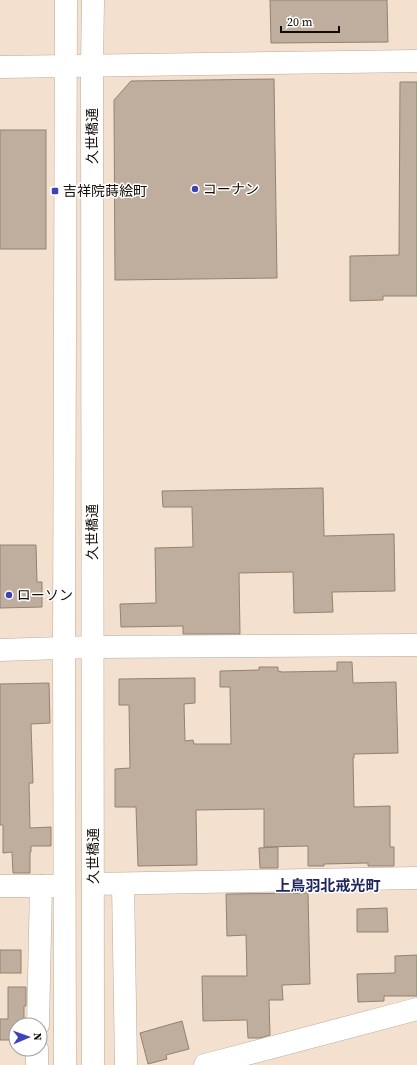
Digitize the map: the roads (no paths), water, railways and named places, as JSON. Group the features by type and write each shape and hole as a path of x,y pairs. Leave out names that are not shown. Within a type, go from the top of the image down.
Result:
{"street":[{"name":"久世橋通","path":"65,1065 64,648 66,0"},
{"name":"久世橋通","path":"93,0 93,1065"},
{"path":"0,67 417,61"},
{"path":"0,650 92,647 417,645"},
{"path":"93,884 417,878"},
{"path":"124,884 126,1065"},
{"path":"0,886 64,886"},
{"path":"38,1017 41,886"},
{"path":"205,1065 417,1009"}],"place":[{"name":"コーナン","path":"195,189"},
{"name":"吉祥院蒔絵町","path":"55,191"},
{"name":"ローソン","path":"9,595"}],"district":[{"name":"上鳥羽北戒光町","path":"328,886"}]}
